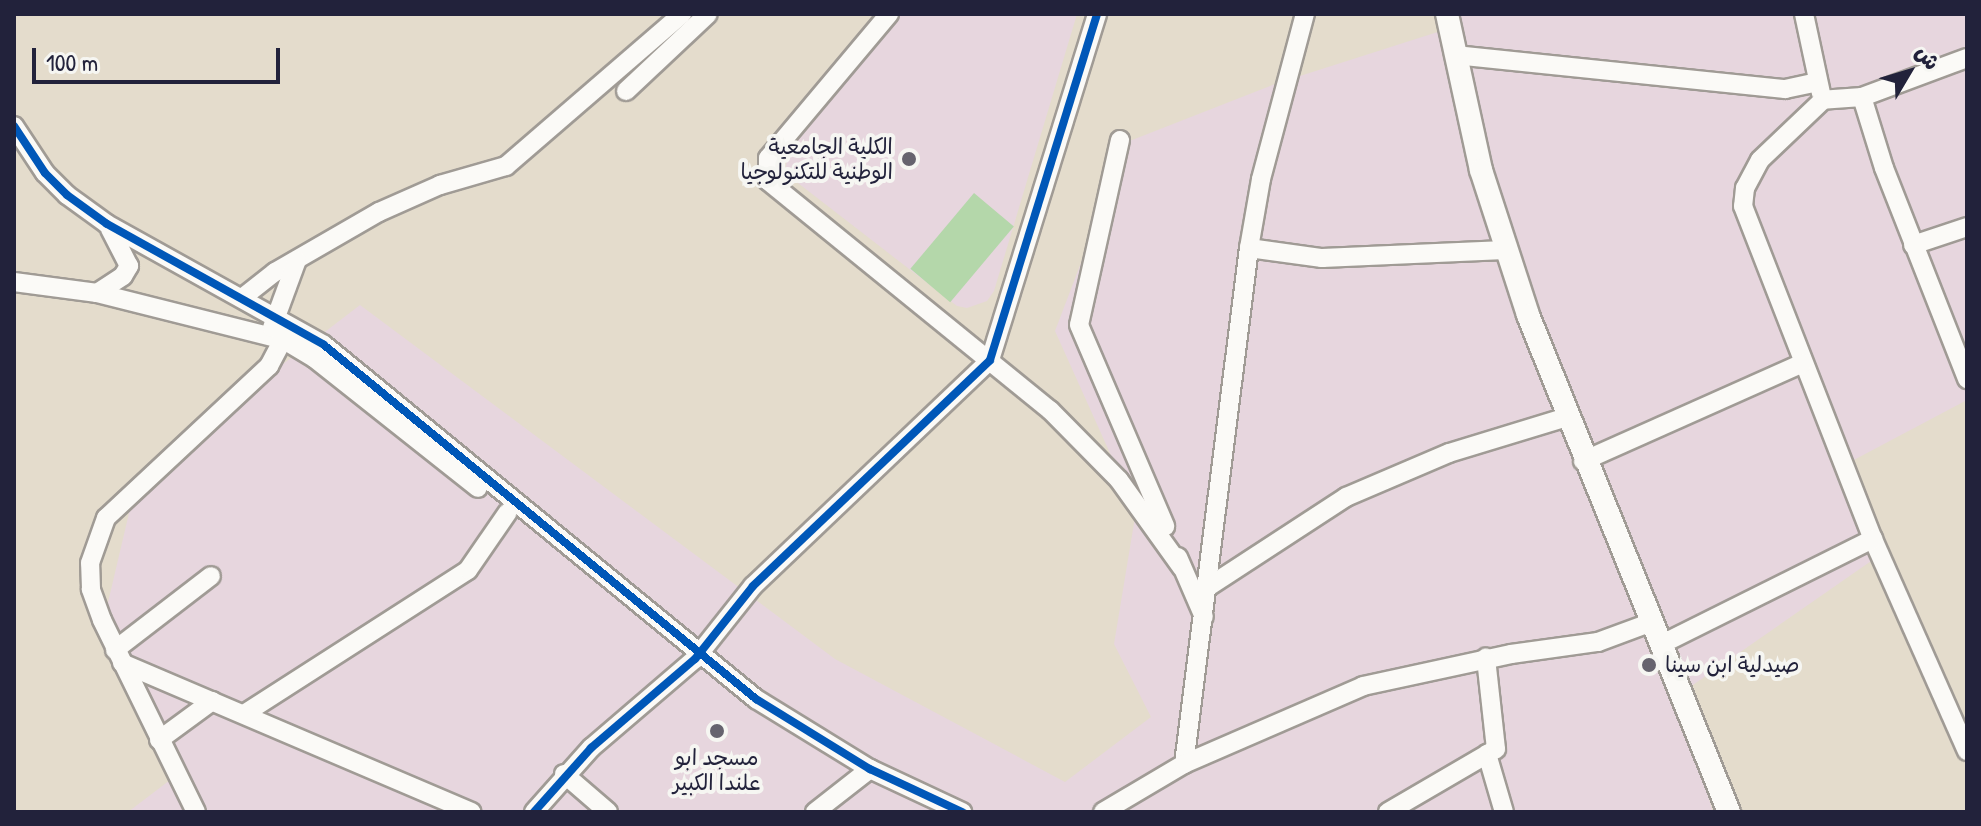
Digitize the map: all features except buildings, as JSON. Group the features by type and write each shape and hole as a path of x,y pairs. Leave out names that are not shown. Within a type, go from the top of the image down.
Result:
{"main road":[{"path":"1447,14 1505,250 1583,461 1662,644 1729,812"}],"street":[{"path":"242,298 297,260 379,212 440,185 506,166 682,14"},
{"path":"626,91 708,14"},
{"path":"889,14 768,158 764,169 780,193 990,360 1086,444 1144,511 1182,568"},
{"path":"534,812 564,774 699,656 753,586 990,360 1097,14"},
{"path":"1184,764 1249,248 1261,179 1305,14"},
{"path":"1804,14 1820,91"},
{"path":"1455,55 1862,97 1967,58"},
{"path":"1820,91 1760,160 1745,188 1743,206 1873,539 1967,751"},
{"path":"1862,97 1913,245 1967,379"},
{"path":"14,126 45,173 107,224 242,298 508,512 728,677 870,769 962,812"},
{"path":"1120,140 1079,325 1204,617"},
{"path":"97,293 123,276 129,266 107,224"},
{"path":"1913,245 1967,227"},
{"path":"1249,248 1322,258 1505,250"},
{"path":"196,812 118,656 91,589 90,563 106,518 269,366 297,260"},
{"path":"14,282 97,293 280,329 343,359 699,656"},
{"path":"1583,461 1803,363"},
{"path":"1208,587 1346,497 1449,453 1567,417"},
{"path":"244,714 468,570 508,512"},
{"path":"1662,644 1873,539"},
{"path":"118,656 211,576"},
{"path":"1103,812 1184,764 1363,686 1486,658 1598,642 1652,622"},
{"path":"118,656 212,701 472,812"},
{"path":"1388,812 1487,754 1498,743 1486,658"},
{"path":"159,740 212,701"},
{"path":"1487,754 1504,812"},
{"path":"815,812 870,769"},
{"path":"564,774 608,812"}],"shaded area":[{"name":"الكلية الجامعية الوطنية للتكنولوجيا","path":"901,14 1077,14 994,291 987,301 967,308 957,306 785,173 789,145"},
{"path":"1445,14 1967,14 1967,400 1850,462 1887,550 1677,696 1713,812 128,812 174,777 106,611 138,475 360,305 835,659 1065,782 1151,717 1114,644 1136,511 1055,331 1127,142 1275,84 1447,29"}],"green space":[{"path":"974,193 1014,226 950,302 910,269"}],"cycle path":[{"path":"534,812 591,748 695,659 753,586 990,360 1097,14"},
{"path":"14,126 45,173 67,195 107,224 324,345 756,699 870,769 962,812"}],"place":[{"name":"الكلية الجامعية الوطنية للتكنولوجيا","path":"909,159"},
{"name":"صيدلية ابن سينا","path":"1649,665"},
{"name":"مسجد ابو علندا الكبير","path":"717,731"}]}
